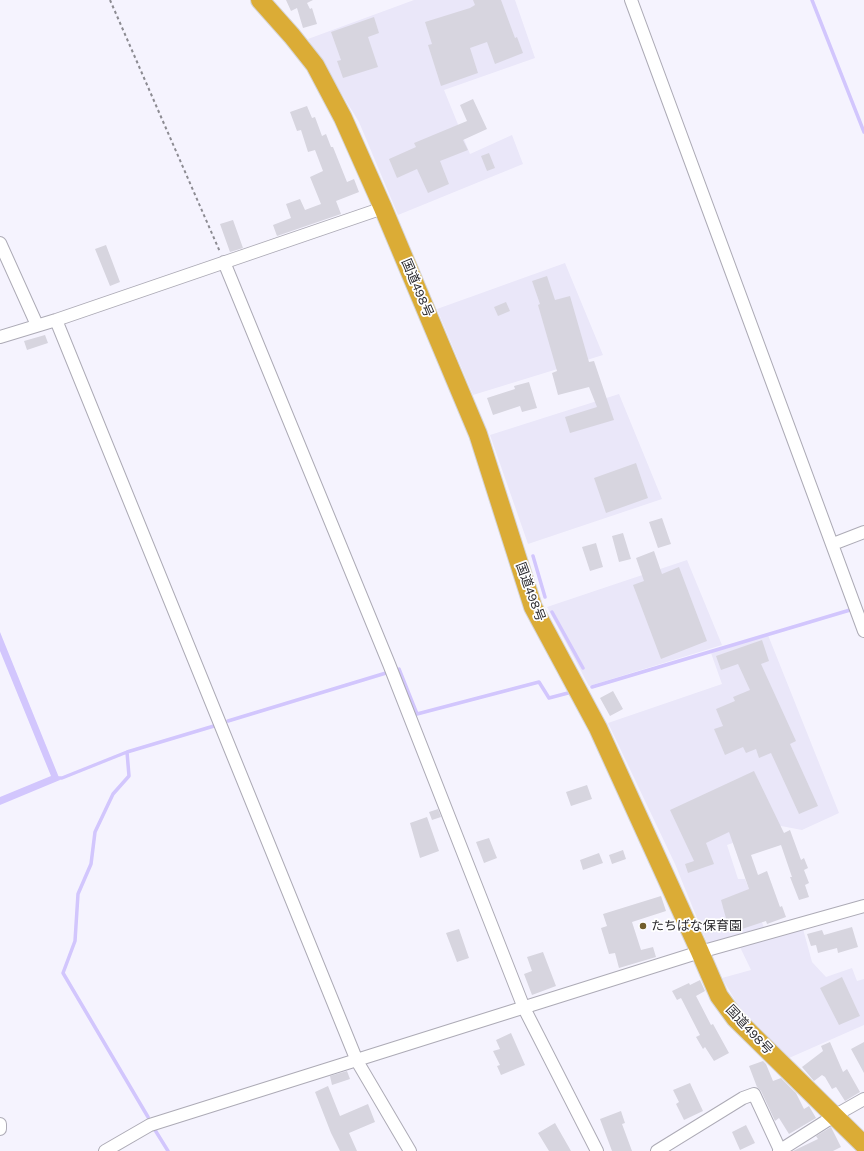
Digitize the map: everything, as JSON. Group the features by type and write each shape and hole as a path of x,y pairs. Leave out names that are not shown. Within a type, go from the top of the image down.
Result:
{"highway":[{"name":"国道498号","path":"260,0 292,36 315,66 343,118 383,208 478,434 533,607 598,728 719,996 735,1018 864,1145"}],"street":[{"path":"631,0 864,631"},
{"path":"0,337 56,320 383,208"},
{"path":"0,243 37,325"},
{"path":"224,262 389,664 524,1008 597,1151"},
{"path":"56,320 357,1061 410,1151"},
{"path":"833,544 864,532"},
{"path":"105,1151 150,1125 700,952 864,906"},
{"path":"657,1151 743,1098 754,1094 780,1150 864,1099"},
{"path":"0,1124 0,1129"}],"path":[{"path":"110,0 224,262"}],"shaded area":[{"path":"414,0 515,0 535,58 444,90 470,154 512,135 523,164 398,215 359,122 308,39"},
{"path":"565,263 603,355 473,395 437,309"},
{"path":"619,394 662,499 528,544 490,435"},
{"path":"687,560 722,645 589,686 547,607"},
{"path":"0,632 60,780 0,805 0,797 51,776 0,651"},
{"path":"768,635 839,813 802,830 781,826 727,845 738,879 745,879 765,930 708,945 675,864 608,723 722,684 711,653"},
{"path":"803,929 812,962 826,977 852,968 857,981 864,979 864,1025 789,1058 739,1007 722,978 751,970 740,947"}],"building":[{"path":"286,0 313,0 307,3 310,9 312,8 317,24 303,28 297,8 291,11"},
{"path":"473,0 501,0 515,38 517,37 523,53 495,64 487,42 470,48 478,73 441,86 428,45 432,44 425,22 470,8 475,5"},
{"path":"374,17 379,33 368,37 378,67 343,78 337,61 341,60 331,32"},
{"path":"473,99 487,129 463,140 468,150 440,161 449,184 428,193 417,169 397,178 389,159 416,147 414,143 467,121 460,105"},
{"path":"307,106 312,118 315,117 322,136 326,134 331,147 333,147 347,182 354,179 359,192 336,201 341,214 277,236 273,225 291,218 286,204 300,199 305,210 321,204 310,177 323,171 315,150 308,152 301,130 297,131 290,112"},
{"path":"489,153 495,168 487,171 481,156"},
{"path":"233,220 243,248 230,252 220,224"},
{"path":"106,245 120,282 110,286 95,249"},
{"path":"547,276 555,300 570,296 589,362 594,361 614,420 570,433 565,417 597,407 589,387 558,395 552,373 557,371 538,305 540,304 532,281"},
{"path":"506,302 510,311 498,316 494,307"},
{"path":"45,335 48,343 27,350 24,341"},
{"path":"529,382 537,408 522,412 520,406 493,415 487,398 515,389 514,386"},
{"path":"636,463 648,498 606,513 594,478"},
{"path":"662,518 671,544 658,548 649,522"},
{"path":"623,533 631,559 619,562 612,536"},
{"path":"596,543 603,567 590,571 582,547"},
{"path":"654,551 662,574 679,567 707,641 661,659 633,585 644,581 636,558"},
{"path":"762,640 769,661 761,664 796,741 790,744 818,806 799,814 771,753 759,758 756,749 746,753 743,747 725,755 714,729 723,726 716,709 735,701 733,697 750,690 738,664 721,670 716,656"},
{"path":"613,691 623,709 610,716 600,698"},
{"path":"754,771 784,833 790,830 801,860 804,858 808,868 804,870 809,883 805,885 809,897 799,900 790,877 792,877 781,845 751,855 758,875 767,871 780,907 782,906 786,917 767,924 766,921 730,933 721,900 749,889 729,832 706,843 714,864 688,873 685,864 694,861 670,810"},
{"path":"587,785 592,799 571,806 566,792"},
{"path":"438,809 441,817 432,820 429,812"},
{"path":"427,817 439,851 420,858 410,823"},
{"path":"489,838 497,858 484,863 476,842"},
{"path":"623,850 626,859 612,864 609,855"},
{"path":"599,853 603,863 583,870 580,860"},
{"path":"661,896 666,911 632,922 641,950 653,947 656,957 619,968 615,953 609,954 601,928 607,926 603,914"},
{"path":"852,927 858,947 838,953 837,948 818,953 816,945 811,946 807,934 822,930 824,935"},
{"path":"459,929 469,958 457,962 446,933"},
{"path":"543,952 556,986 532,995 524,974 532,971 527,957"},
{"path":"842,977 860,1016 839,1025 820,988"},
{"path":"700,980 705,991 696,996 711,1025 713,1024 729,1053 714,1061 705,1047 703,1049 696,1037 700,1035 681,998 677,1000 672,991 689,983 690,985"},
{"path":"511,1033 525,1065 501,1075 497,1066 500,1065 493,1051 500,1049 496,1040"},
{"path":"830,1042 843,1072 847,1069 860,1092 845,1101 836,1087 832,1089 825,1077 822,1075 814,1081 802,1067 823,1051 821,1046"},
{"path":"864,1042 864,1073 851,1049"},
{"path":"763,1061 766,1064 773,1081 781,1078 796,1093 804,1109 809,1106 816,1118 789,1134 779,1118 775,1121 761,1091 757,1087 749,1066"},
{"path":"347,1071 350,1079 332,1085 330,1076"},
{"path":"690,1083 703,1111 684,1120 676,1104 679,1102 673,1090"},
{"path":"328,1086 340,1116 368,1104 375,1122 349,1133 357,1151 340,1151 331,1133 315,1092"},
{"path":"621,1111 625,1123 622,1124 632,1151 612,1151 600,1119"},
{"path":"555,1123 571,1151 549,1151 538,1133"},
{"path":"746,1125 755,1143 740,1150 732,1132"},
{"path":"831,1127 841,1147 833,1151 793,1151 818,1139 816,1136"}],"waterway":[{"path":"812,0 864,132"},
{"path":"533,556 545,597"},
{"path":"592,687 850,610"},
{"path":"552,612 583,668"},
{"path":"399,669 417,714 539,682 549,698 568,693"},
{"path":"228,721 386,673"},
{"path":"56,778 62,778 127,752 214,726"},
{"path":"127,752 129,776 113,794 95,832 91,864 78,894 75,941 63,973 148,1117"},
{"path":"155,1130 168,1151"}],"place":[{"name":"たちばな保育園","path":"643,926"}]}
